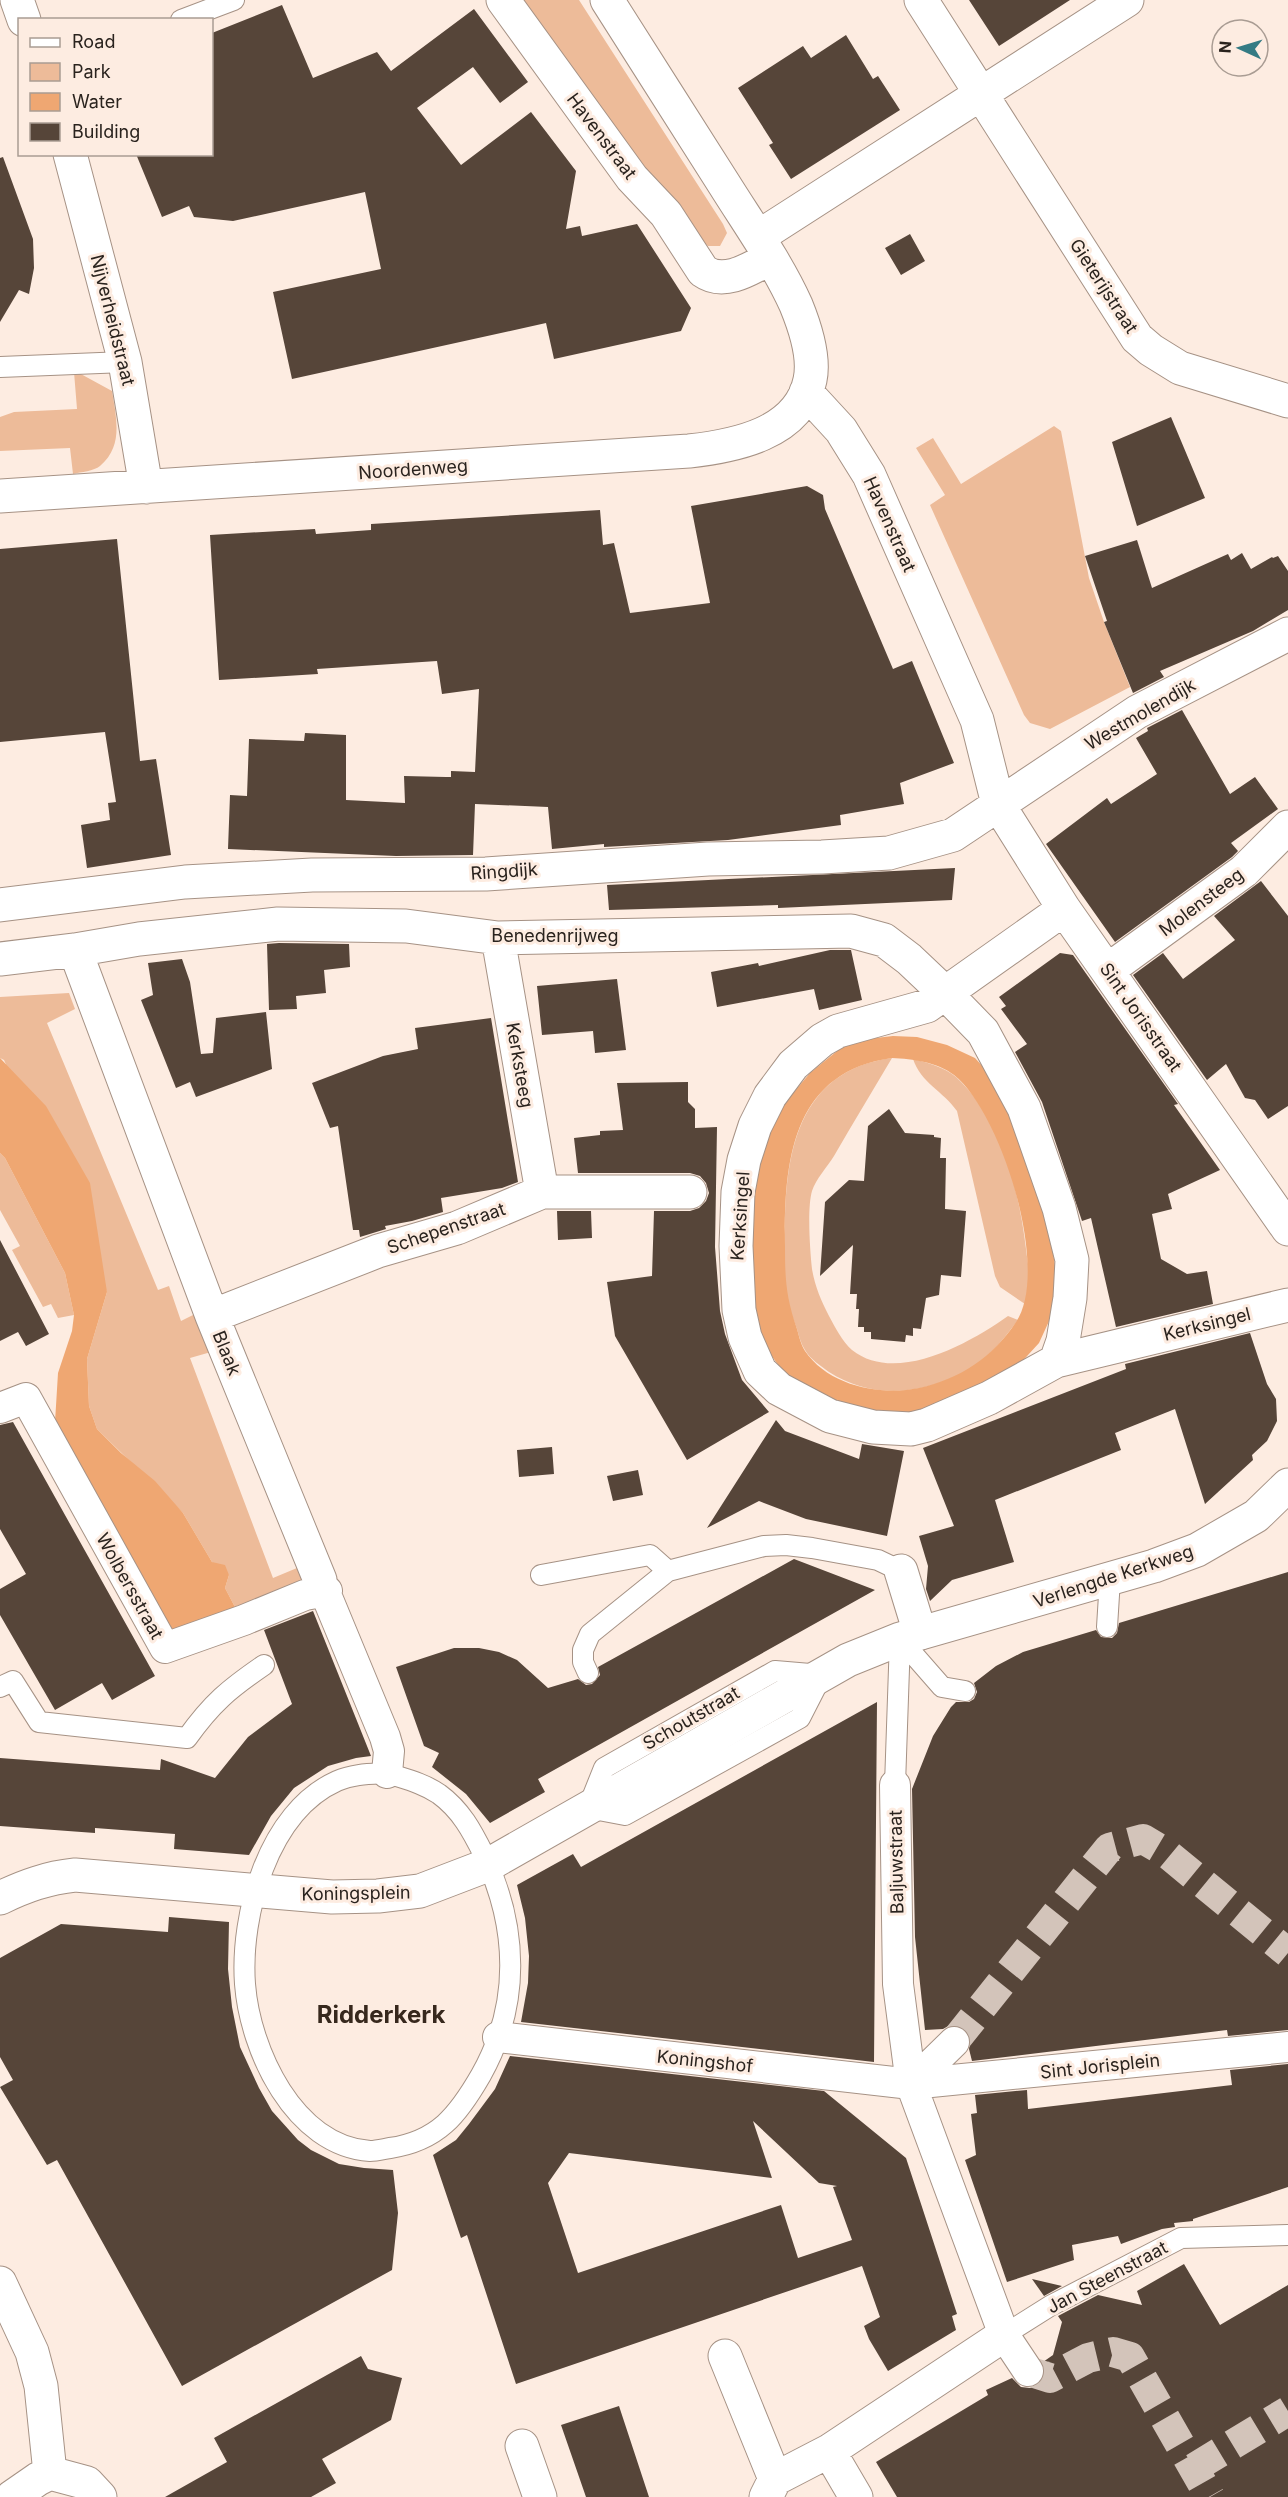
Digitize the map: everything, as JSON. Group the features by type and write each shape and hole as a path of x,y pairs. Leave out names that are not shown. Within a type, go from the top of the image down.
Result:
{"street":[{"path":"17,0 23,18"},
{"name":"Havenstraat","path":"503,0 632,178 666,214 703,271 711,276 722,277 745,272 764,248"},
{"path":"607,0 764,248 797,307 806,334 811,366 806,392"},
{"name":"Gieterijstraat","path":"921,0 1137,338 1151,350 1180,368 1288,401"},
{"path":"764,248 983,94 1127,0"},
{"name":"Nijverheidstraat","path":"71,156 125,362 147,486"},
{"name":"Havenstraat","path":"806,392 841,430 869,475 977,720 998,804"},
{"name":"Noordenweg","path":"0,496 726,447 749,440 775,426 793,413 806,392"},
{"name":"Westmolendijk","path":"998,804 1137,712 1288,634"},
{"name":"Ringdijk","path":"0,905 197,881 312,874 486,874 708,859 889,853 953,835 998,804"},
{"name":"Sint Jorisstraat","path":"998,804 1064,909 1288,1228"},
{"name":"Molensteeg","path":"1108,970 1244,871 1288,827"},
{"path":"1056,1361 1063,1341 1070,1298 1072,1260 1059,1208 1024,1108 983,1032 946,994 1064,909"},
{"name":"Benedenrijweg","path":"0,959 139,939 278,924 406,926 498,938 851,931 884,940 909,959 946,994"},
{"name":"Kerksteeg","path":"498,938 542,1192"},
{"name":"Blaak","path":"75,950 212,1316 323,1585 388,1762"},
{"name":"Kerksingel","path":"946,994 927,1006 838,1030 822,1040 793,1065 770,1096 755,1126 744,1160 738,1192 736,1246 738,1299 746,1337 760,1371 779,1389 830,1416 873,1427 911,1429 927,1425 978,1403 1056,1361 1288,1305"},
{"name":"Schepenstraat","path":"212,1316 378,1251 457,1228 542,1192 690,1192"},
{"name":"Wolbersstraat","path":"0,1408 26,1398 165,1648 244,1620 305,1595 323,1585"},
{"name":"Verlengde Kerkweg","path":"910,1636 1110,1579 1197,1550 1256,1516 1288,1485"},
{"path":"901,1571 910,1636"},
{"name":"Schoutstraat","path":"497,1859 848,1660 910,1636"},
{"name":"Baljuwstraat","path":"895,1785 898,1984 911,2084"},
{"name":"Koningsplein","path":"0,1898 27,1885 55,1877 75,1875 332,1897 388,1895 420,1891 497,1859"},
{"name":"Koningshof","path":"498,2037 911,2084"},
{"path":"954,2042 911,2084 1004,2335 1028,2371"},
{"name":"Sint Jorisplein","path":"911,2084 1288,2047"},
{"path":"0,2283 32,2352 38,2374 45,2406 50,2473"},
{"name":"Jan Steenstraat","path":"771,2488 1004,2335"},
{"path":"724,2356 771,2488"},
{"path":"522,2446 540,2497"},
{"path":"829,2451 856,2497"},
{"path":"12,2497 50,2473 87,2483 100,2497"}],"lane":[{"path":"187,18 234,0"},
{"path":"0,367 125,362"},
{"path":"588,1673 583,1662 583,1650 590,1634 668,1571 764,1546 786,1545 878,1560 901,1571"},
{"path":"541,1575 650,1555 668,1571"},
{"path":"1107,1626 1110,1579"},
{"path":"910,1636 942,1687 965,1691"},
{"name":"Baljuwstraat","path":"895,1785 910,1636"},
{"path":"0,1687 13,1681 39,1722 187,1738 206,1711 225,1692 264,1665"},
{"path":"388,1762 439,1794 463,1817 497,1859 510,1937 512,1974 498,2037 486,2067 469,2096 451,2120 431,2135 409,2145 371,2151 346,2145 315,2130 290,2105 268,2067 254,2033 245,1984 248,1929 245,1890 263,1869 291,1818 312,1798 336,1781 388,1762"},
{"name":"Jan Steenstraat","path":"1004,2335 1050,2306 1181,2238 1288,2235"}],"green space":[{"path":"523,0 579,0 723,224 727,233 720,246 708,246 691,233"},
{"path":"74,372 112,391 116,431 113,449 108,458 97,468 73,474 70,448 0,451 0,417 14,412 77,409"},
{"path":"1054,426 1061,431 1089,578 1130,687 1050,729 1030,723 1024,715 930,505 945,495 916,448 933,438 961,484"},
{"path":"69,993 75,1009 47,1023 158,1290 169,1286 181,1321 197,1313 211,1352 190,1358 273,1578 297,1568 304,1584 236,1609 225,1588 229,1575 212,1562 183,1513 97,1429 89,1406 87,1359 107,1292 4,1060 0,1058 0,997"},
{"path":"892,1058 816,1182 810,1198 812,1269 826,1310 839,1334 852,1350 870,1360 890,1363 911,1362 954,1348 1008,1316 1018,1320 991,1352 971,1368 936,1384 900,1391 863,1387 846,1381 829,1372 813,1359 802,1345 786,1294 784,1276 787,1182 792,1153 801,1125 814,1101 833,1081 859,1066"},
{"path":"913,1059 941,1068 956,1077 972,1094 996,1134 1013,1179 1023,1226 1029,1273 1025,1304 1000,1287 995,1276 957,1111 921,1074"},
{"path":"0,1153 5,1158 65,1273 74,1315 58,1318 51,1304 43,1307 12,1250 20,1246 0,1210"}],"water":[{"path":"893,1036 917,1037 947,1045 975,1058 995,1080 1014,1112 1049,1223 1055,1266 1056,1298 1050,1319 1039,1343 1017,1367 948,1403 905,1415 885,1415 828,1403 784,1373 771,1355 758,1327 752,1292 752,1197 757,1169 773,1124 783,1105 810,1073 842,1047 867,1039","holes":["900,1058 940,1067 954,1075 972,1094 1004,1156 1016,1193 1024,1231 1028,1267 1025,1298 1016,1322 1007,1335 986,1356 948,1379 919,1388 888,1391 856,1386 841,1380 827,1373 815,1363 804,1349 793,1318 787,1288 785,1215 792,1154 800,1126 813,1102 833,1082 858,1067"]},
{"path":"0,1058 46,1106 90,1183 107,1292 87,1359 89,1406 97,1429 121,1453 155,1481 183,1513 212,1562 225,1565 229,1575 225,1588 236,1609 172,1633 55,1422 58,1373 72,1331 74,1315 65,1273 5,1158 0,1153"}],"building":[{"path":"969,0 1070,0 999,46"},
{"path":"282,5 313,78 377,52 391,71 474,9 528,82 500,103 473,67 417,108 461,165 531,112 576,171 566,229 580,226 582,236 637,224 691,308 681,331 554,359 546,323 292,379 273,292 381,269 365,192 233,221 194,217 189,206 162,217 137,156 213,156 213,33"},
{"path":"846,35 873,79 878,76 900,110 791,179 769,145 773,143 738,88 803,46 811,58"},
{"path":"3,157 33,239 34,268 29,294 19,290 0,322 0,158"},
{"path":"910,234 925,261 901,275 885,248"},
{"path":"1171,417 1205,498 1137,526 1112,442"},
{"path":"807,486 823,495 825,509 893,669 912,661 954,763 900,783 904,804 840,815 841,825 728,840 604,847 604,844 552,849 548,807 475,804 473,855 396,856 228,849 230,795 247,796 249,739 304,741 305,733 346,735 346,800 405,803 404,776 451,777 451,771 475,772 479,689 442,694 437,661 317,669 318,674 219,680 210,535 315,529 316,534 371,530 371,524 600,510 603,545 614,543 630,613 710,603 691,506"},
{"path":"117,539 140,761 156,759 171,855 87,868 81,825 110,820 108,803 116,802 105,732 0,742 0,549"},
{"path":"1137,540 1152,588 1228,554 1231,560 1242,553 1251,569 1278,556 1288,571 1288,610 1253,631 1160,671 1164,677 1133,693 1104,622 1107,621 1085,556"},
{"path":"1182,710 1230,794 1255,777 1278,809 1231,843 1238,851 1232,857 1115,942 1046,844 1107,798 1111,804 1157,774 1136,738 1148,731 1147,728"},
{"path":"955,868 952,900 778,908 778,905 609,910 607,885"},
{"path":"1261,881 1288,916 1288,1106 1268,1119 1255,1100 1245,1098 1226,1064 1207,1080 1133,975 1163,953 1183,979 1235,940 1214,916"},
{"path":"267,944 349,944 350,967 324,970 326,993 296,996 297,1009 269,1010"},
{"path":"830,950 851,950 862,1000 819,1010 814,989 717,1007 711,972 758,963 759,966"},
{"path":"1060,953 1073,955 1178,1104 1174,1105 1220,1170 1168,1194 1172,1209 1152,1214 1161,1259 1187,1274 1207,1271 1213,1304 1116,1327 1091,1218 1082,1221 1042,1102 1015,1052 1027,1044 1001,1009 1006,1006 999,997"},
{"path":"182,959 190,982 201,1054 213,1053 216,1018 266,1012 272,1069 196,1097 190,1082 176,1088 141,1000 153,995 148,963"},
{"path":"617,979 626,1050 595,1053 593,1031 542,1035 537,986"},
{"path":"491,1018 518,1182 502,1188 441,1198 443,1212 385,1226 386,1229 360,1237 359,1230 353,1230 338,1126 330,1128 312,1083 383,1056 418,1049 415,1028"},
{"path":"688,1082 688,1102 695,1109 695,1128 717,1127 715,1247 720,1311 725,1334 742,1380 769,1412 687,1460 615,1336 607,1282 652,1276 654,1211 690,1211 699,1208 706,1201 709,1193 706,1183 700,1176 690,1173 578,1173 574,1138 600,1135 600,1131 623,1130 617,1083"},
{"path":"889,1109 905,1133 934,1135 934,1137 941,1138 940,1158 946,1158 945,1209 966,1211 961,1277 941,1275 939,1295 926,1298 921,1329 913,1328 913,1336 906,1335 905,1342 871,1339 871,1332 864,1332 864,1327 858,1327 857,1294 850,1294 853,1245 820,1276 825,1202 849,1180 864,1181 868,1126"},
{"path":"557,1211 591,1211 592,1238 558,1240"},
{"path":"0,1240 49,1334 26,1346 18,1332 0,1341"},
{"path":"1250,1333 1267,1384 1276,1399 1277,1421 1267,1441 1252,1455 1253,1460 1205,1504 1175,1409 1115,1433 1121,1450 995,1500 1014,1562 952,1580 930,1601 926,1589 928,1566 919,1536 954,1526 923,1448 1126,1369 1125,1364"},
{"path":"776,1420 785,1431 859,1459 862,1444 904,1451 887,1536 806,1519 759,1501 707,1528"},
{"path":"13,1422 155,1676 112,1700 102,1683 55,1710 0,1615 0,1589 26,1574 0,1529 0,1425"},
{"path":"552,1447 554,1474 519,1477 517,1450"},
{"path":"638,1470 643,1495 613,1501 607,1476"},
{"path":"794,1559 875,1590 538,1779 545,1792 490,1823 466,1794 432,1767 439,1753 424,1746 396,1667 454,1648 479,1648 499,1652 517,1660 548,1688 578,1679 586,1685 592,1684 600,1675 598,1667"},
{"path":"1288,1572 1288,2030 1228,2036 1227,2030 972,2061 969,2049 971,2038 966,2030 950,2025 943,2029 925,2030 915,1937 912,1789 933,1736 951,1707 956,1702 969,1702 974,1699 977,1692 974,1683 996,1666 1023,1652 1096,1630 1101,1637 1112,1638 1117,1633 1119,1623"},
{"path":"313,1611 371,1756 328,1766 294,1788 271,1816 249,1855 174,1849 175,1834 95,1828 95,1833 0,1826 0,1758 160,1770 161,1759 215,1778 248,1737 292,1704 264,1630"},
{"path":"877,1702 874,2062 521,2022 528,1983 529,1956 525,1918 517,1885 573,1854 581,1867"},
{"path":"169,1917 229,1922 228,1969 232,2007 240,2047 272,2111 298,2140 311,2150 339,2164 393,2170 398,2213 392,2270 182,2386 57,2160 47,2165 0,2087 13,2080 0,2057 0,1958 61,1924 168,1932"},
{"path":"510,2056 824,2091 906,2158 957,2314 952,2316 956,2330 888,2371 864,2326 880,2317 862,2266 516,2384 467,2235 461,2238 433,2155 456,2140 495,2089","holes":["753,2121 819,2183 837,2186 833,2187 852,2240 798,2258 781,2205 578,2273 548,2183 569,2153 772,2178"]},
{"path":"1288,2064 1288,2187 1193,2219 1193,2221 1174,2223 1175,2227 1162,2229 1121,2244 1118,2236 1072,2245 1074,2260 1007,2282 965,2160 976,2155 971,2114 977,2113 975,2095 1027,2090 1028,2109 1232,2085 1230,2070"},
{"path":"1184,2264 1220,2325 1288,2285 1288,2497 897,2497 876,2462 988,2395 986,2390 1012,2378 1021,2387 1030,2388 1038,2385 1044,2378 1043,2362 1053,2355 1062,2322 1058,2316 1098,2295 1142,2305 1137,2291"},
{"path":"1032,2279 1062,2286 1044,2296"},
{"path":"361,2356 368,2369 402,2378 391,2420 322,2459 336,2483 311,2497 165,2497 227,2462 214,2438"},
{"path":"619,2406 649,2497 586,2497 561,2425"}],"tunnel":[{"path":"954,2042 1109,1848 1143,1839 1165,1852 1288,1953"},
{"path":"1028,2371 1050,2378 1088,2358 1113,2352 1130,2357 1210,2497"},
{"path":"1194,2468 1288,2411"}],"district":[{"name":"Ridderkerk","path":"381,2014"}]}
